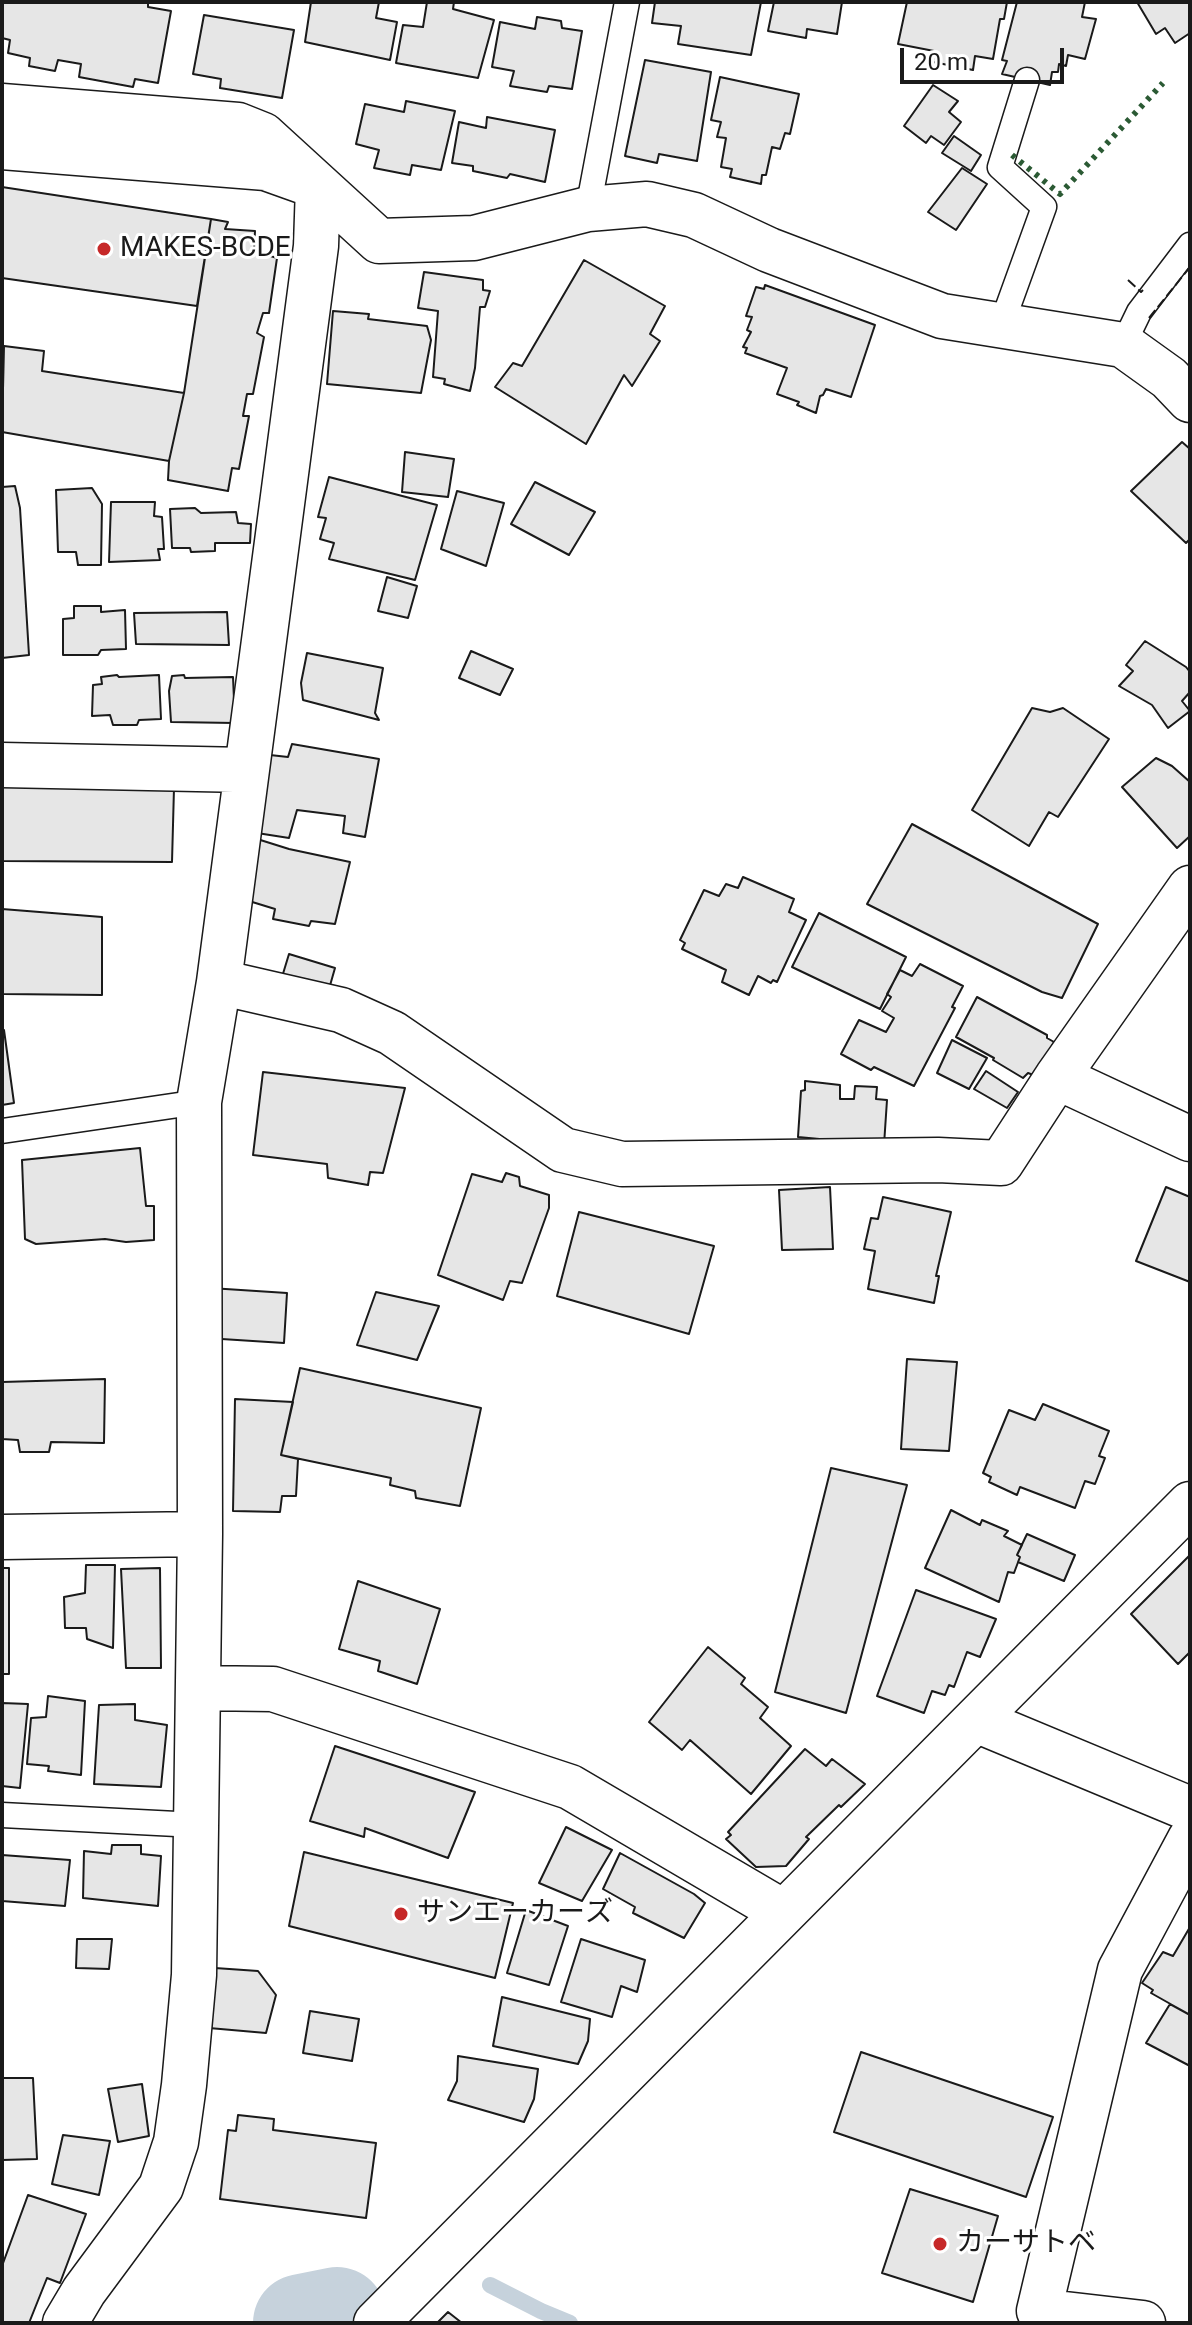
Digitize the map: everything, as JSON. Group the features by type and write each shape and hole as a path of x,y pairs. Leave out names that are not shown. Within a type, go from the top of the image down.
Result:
{"street":[{"path":"2,106 238,125 263,135 379,241 474,238 588,209 647,204 694,215 769,250 942,316 1123,345 1169,378 1190,400"},
{"path":"2,147 266,168 318,186"},
{"path":"65,2323 84,2291 161,2187 176,2142 194,1975 200,1534 199,1102 219,982 316,246 318,186"},
{"path":"2,765 246,770"},
{"path":"219,982 341,1010 392,1033 563,1150 622,1164 938,1160 1001,1163 1057,1077 1190,888"},
{"path":"1057,1077 1190,1139"},
{"path":"376,2323 1190,1504"},
{"path":"2,1537 200,1534"},
{"path":"198,1688 273,1689 570,1787 783,1912"},
{"path":"976,1720 1190,1809"},
{"path":"1143,2323 1039,2311 1120,1970 1190,1839"}],"lane":[{"path":"588,209 627,2"},
{"path":"1001,326 1044,207 1000,167 1027,80"},
{"path":"1123,345 1139,312 1190,245"},
{"path":"2,1131 199,1102"},
{"path":"2,1815 196,1825"}],"building":[{"path":"2,2 148,2 148,7 171,11 158,83 135,79 133,87 79,77 81,64 58,60 55,71 29,66 30,58 8,53 10,40 2,38"},
{"path":"311,2 379,2 376,18 397,22 390,60 305,42"},
{"path":"427,2 454,2 453,9 494,20 478,78 396,63 403,25 423,27"},
{"path":"655,2 761,2 751,55 678,44 681,26 652,23"},
{"path":"774,2 842,2 837,34 807,29 806,38 768,31"},
{"path":"907,2 1007,2 1004,19 1000,19 993,59 975,56 973,70 933,62 934,51 898,44"},
{"path":"1017,2 1085,2 1082,17 1096,19 1085,59 1068,55 1066,66 1059,64 1058,72 1052,72 1050,85 1002,74 1007,61 1002,60"},
{"path":"1137,2 1190,2 1190,33 1175,43 1165,28 1156,34"},
{"path":"204,15 294,30 282,98 220,88 221,79 193,74"},
{"path":"537,17 561,21 562,28 582,31 572,89 549,86 547,92 510,86 514,71 492,67 500,22 535,29"},
{"path":"645,60 711,72 697,161 659,154 657,163 625,156"},
{"path":"720,77 799,94 790,134 785,133 780,149 772,147 761,184 730,177 732,169 721,167 726,138 717,137 721,122 711,120"},
{"path":"933,85 958,101 949,112 961,122 944,145 931,136 926,143 904,126"},
{"path":"406,101 455,111 441,170 412,165 410,175 374,168 379,150 356,144 365,104 404,112"},
{"path":"487,117 555,130 545,182 510,174 507,178 473,171 473,166 452,163 459,122 486,128"},
{"path":"954,136 981,155 971,171 942,153"},
{"path":"962,168 987,184 956,230 928,212"},
{"name":"MAKES-BCDE","path":"2,187 211,219 197,306 2,278"},
{"path":"211,219 228,222 225,229 255,231 254,251 277,258 269,313 263,313 257,333 264,337 253,394 247,394 243,416 249,416 239,469 232,468 228,491 168,480"},
{"path":"584,260 665,306 650,334 660,341 632,386 624,375 586,444 495,387 513,363 522,366"},
{"path":"424,272 483,280 483,290 490,291 485,307 480,307 470,391 444,384 445,379 433,377 438,311 418,308"},
{"path":"765,285 875,325 851,397 826,389 820,396 816,413 797,405 799,402 777,394 787,368 745,353 747,348 743,347 751,332 747,330 752,317 746,316 756,287 764,289"},
{"path":"333,311 369,314 368,319 427,326 431,340 421,393 327,384"},
{"path":"4,346 44,351 42,371 184,393 169,461 2,432"},
{"path":"1182,442 1190,449 1190,539 1186,543 1131,491"},
{"path":"405,452 454,459 448,497 402,492"},
{"path":"329,477 437,505 415,580 329,559 334,543 320,539 326,518 318,517"},
{"path":"535,482 595,512 569,555 511,524"},
{"path":"15,486 20,508 29,655 2,658 2,487"},
{"path":"92,488 102,504 101,565 78,565 76,552 58,552 56,490"},
{"path":"457,491 504,503 486,566 441,549"},
{"path":"111,502 155,502 154,516 162,517 164,549 158,549 160,560 109,562"},
{"path":"195,508 201,513 236,512 238,523 251,524 250,543 215,543 215,551 191,552 190,548 172,548 170,509"},
{"path":"387,577 417,586 408,618 378,611"},
{"path":"74,606 101,606 101,612 125,610 126,649 101,650 98,655 63,655 63,619 74,618"},
{"path":"227,612 229,645 136,644 134,613"},
{"path":"1145,641 1190,672 1190,692 1182,701 1190,711 1168,728 1152,705 1119,686 1133,671 1126,665"},
{"path":"471,651 513,669 500,695 459,678"},
{"path":"307,653 383,668 375,713 379,720 303,700 301,683"},
{"path":"159,675 161,719 139,720 137,725 113,725 110,715 92,716 93,685 102,684 101,677"},
{"path":"184,675 185,678 233,677 235,723 171,722 169,691 172,676"},
{"path":"1032,708 1050,712 1063,708 1109,739 1058,817 1049,812 1029,846 972,810"},
{"path":"292,744 379,759 365,837 343,833 345,816 297,810 289,838 257,833 270,755 288,757"},
{"path":"1156,758 1172,766 1190,782 1190,836 1177,848 1122,787"},
{"path":"2,783 174,788 172,862 2,861"},
{"path":"912,824 1098,924 1062,998 1042,992 867,904"},
{"path":"254,838 350,862 335,924 311,921 309,926 273,919 275,909 249,901"},
{"path":"743,877 794,899 789,912 806,920 777,982 773,980 771,983 758,976 749,995 722,982 726,970 682,949 685,943 680,940 704,890 719,896 726,884 738,888"},
{"path":"2,909 102,917 102,995 3,994"},
{"path":"819,913 906,957 880,1009 792,967"},
{"path":"289,954 335,968 329,989 282,977"},
{"path":"920,964 963,986 952,1007 955,1008 914,1086 874,1067 871,1070 841,1054 859,1020 886,1032 894,1018 882,1011 891,997 887,994 900,970 912,976"},
{"path":"977,997 1047,1035 1054,1042 1036,1076 1028,1073 1023,1078 956,1037"},
{"path":"2,1030 14,1103 2,1105"},
{"path":"952,1040 987,1058 969,1089 937,1073"},
{"path":"986,1071 1018,1092 1007,1108 974,1089"},
{"path":"263,1072 405,1088 383,1173 370,1172 368,1185 328,1178 327,1164 253,1155"},
{"path":"805,1081 840,1085 840,1099 854,1099 855,1086 877,1087 876,1099 887,1100 884,1145 798,1137 801,1091 805,1090"},
{"path":"140,1148 146,1206 154,1206 154,1240 126,1242 105,1239 36,1244 25,1239 22,1160"},
{"path":"506,1173 519,1177 520,1186 549,1195 549,1208 522,1283 510,1281 503,1300 438,1275 472,1174 502,1182"},
{"path":"830,1187 833,1249 782,1250 779,1190"},
{"path":"1166,1187 1190,1197 1190,1282 1136,1261"},
{"path":"883,1197 951,1212 936,1276 939,1276 934,1303 868,1289 875,1251 864,1249 871,1218 878,1219"},
{"path":"579,1212 714,1246 689,1334 557,1296"},
{"path":"210,1288 287,1293 284,1343 206,1338"},
{"path":"376,1292 439,1306 417,1360 357,1345"},
{"path":"907,1359 957,1362 949,1451 901,1449"},
{"path":"300,1368 481,1408 460,1506 416,1498 415,1491 390,1485 391,1478 281,1455"},
{"path":"105,1379 104,1443 51,1442 49,1452 20,1452 18,1440 2,1439 2,1382"},
{"path":"235,1399 293,1402 281,1455 298,1459 296,1496 282,1496 280,1512 233,1511"},
{"path":"1043,1404 1109,1431 1099,1456 1105,1458 1095,1484 1085,1481 1075,1508 1020,1487 1017,1495 989,1482 991,1477 983,1473 1009,1410 1035,1420"},
{"path":"831,1468 907,1485 846,1713 775,1692"},
{"path":"951,1510 980,1525 982,1520 1008,1531 1004,1536 1022,1545 1014,1573 1008,1572 999,1602 925,1568"},
{"path":"1027,1534 1075,1555 1064,1581 1018,1562 1020,1557 1017,1555"},
{"path":"1190,1555 1190,1652 1178,1664 1131,1614"},
{"path":"86,1565 115,1565 113,1648 87,1639 86,1628 65,1628 64,1597 85,1593"},
{"path":"2,1568 9,1568 9,1674 2,1674"},
{"path":"160,1568 161,1668 126,1668 121,1569"},
{"path":"358,1581 440,1609 417,1684 378,1671 380,1661 339,1649"},
{"path":"916,1590 996,1619 980,1657 967,1652 954,1687 949,1685 945,1695 932,1691 924,1713 877,1696"},
{"path":"708,1647 745,1678 741,1684 768,1707 760,1718 791,1746 751,1794 690,1740 682,1750 649,1722"},
{"path":"48,1696 85,1701 81,1775 48,1771 49,1766 27,1764 31,1718 46,1717"},
{"path":"2,1703 28,1704 20,1788 2,1786"},
{"path":"135,1704 135,1720 167,1725 161,1787 94,1784 99,1705"},
{"path":"335,1746 475,1792 448,1858 365,1828 364,1837 310,1821"},
{"path":"805,1749 826,1766 832,1759 865,1784 806,1837 809,1839 786,1866 756,1867 726,1839 731,1835 728,1832"},
{"path":"566,1827 612,1850 582,1901 539,1883"},
{"path":"112,1845 141,1845 141,1854 161,1856 158,1906 83,1898 84,1851 111,1854"},
{"name":"サンエーカーズ","path":"304,1852 513,1903 495,1978 289,1926"},
{"path":"620,1853 705,1903 684,1938 633,1913 635,1907 603,1889"},
{"path":"2,1855 70,1860 65,1906 2,1901"},
{"path":"526,1910 568,1926 549,1985 507,1973"},
{"path":"1190,1927 1190,2015 1151,1993 1153,1990 1142,1983 1163,1952 1173,1956"},
{"path":"77,1939 112,1939 109,1969 76,1968"},
{"path":"581,1939 645,1960 637,1992 621,1986 612,2017 561,2002"},
{"path":"215,1968 258,1971 276,1995 266,2033 209,2028"},
{"path":"502,1997 590,2019 588,2041 578,2064 493,2046"},
{"path":"1170,2004 1190,2015 1190,2066 1146,2043"},
{"path":"310,2011 359,2019 352,2061 303,2053"},
{"path":"861,2052 1053,2117 1026,2197 834,2132"},
{"path":"458,2056 538,2069 534,2099 524,2122 448,2100 457,2081"},
{"path":"2,2078 33,2078 37,2159 2,2160"},
{"path":"142,2084 149,2136 118,2142 108,2089"},
{"path":"238,2115 274,2119 273,2130 376,2143 366,2218 220,2199 228,2130 236,2131"},
{"path":"63,2135 110,2141 99,2195 52,2184"},
{"name":"カーサトベ","path":"910,2189 998,2216 973,2302 882,2273"},
{"path":"28,2195 86,2214 60,2283 47,2278 29,2323 6,2323 2,2322 2,2266"},
{"path":"448,2312 462,2323 437,2323"}],"waterway":[{"path":"490,2285 570,2323"},
{"path":"302,2323 337,2316"}],"hedge":[{"path":"1012,155 1060,194 1163,83"}],"fence":[{"path":"1149,318 1190,267"},
{"path":"1128,280 1141,292 1143,290"}],"place":[{"name":"MAKES-BCDE","path":"104,249"},
{"name":"サンエーカーズ","path":"401,1914"},
{"name":"カーサトベ","path":"940,2244"}]}
